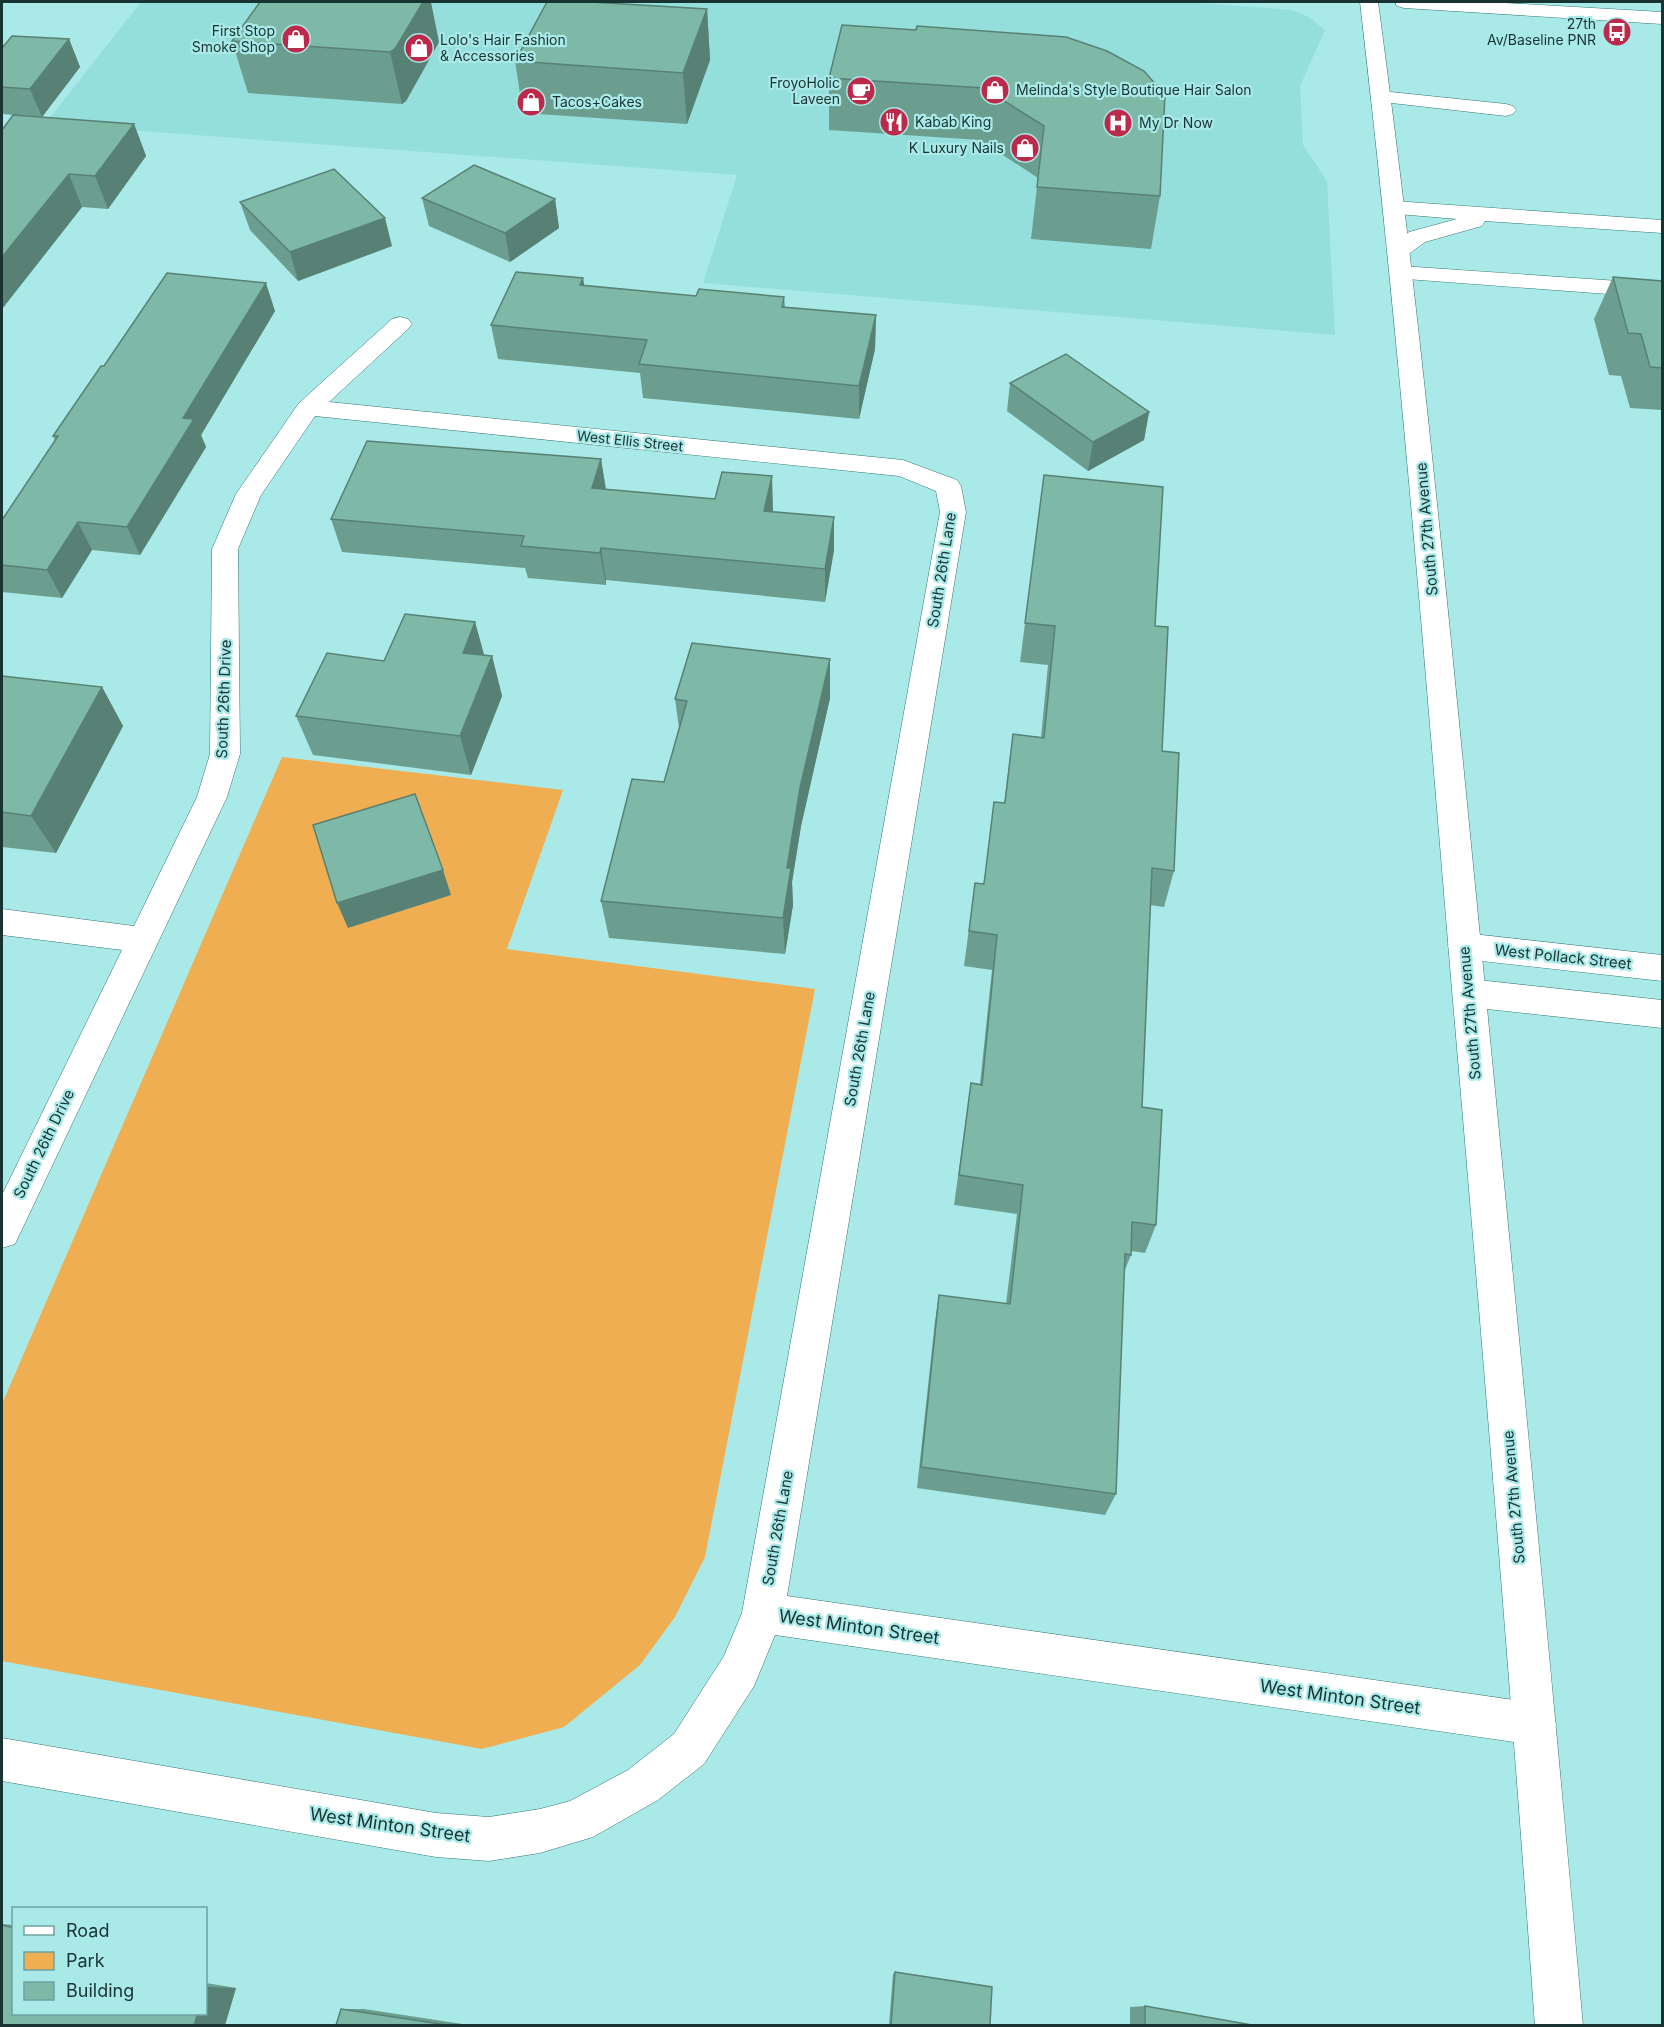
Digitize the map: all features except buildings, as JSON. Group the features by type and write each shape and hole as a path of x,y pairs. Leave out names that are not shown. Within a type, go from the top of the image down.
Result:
{"street":[{"name":"South 27th Avenue","path":"1369,2 1394,208 1424,493 1535,1725 1559,2025"},
{"path":"1404,2 1662,18"},
{"path":"1381,97 1506,110"},
{"path":"1394,208 1662,227"},
{"path":"1518,217 1475,221 1417,237 1399,262 1662,291"},
{"name":"South 26th Drive","path":"2,1232 212,797 225,754 225,549 249,494 308,408 400,324"},
{"name":"West Ellis Street","path":"308,408 903,468 948,486"},
{"name":"South 26th Lane","path":"763,1613 953,512 948,486"},
{"path":"2,922 142,940"},
{"name":"West Pollack Street","path":"1464,946 1662,968"},
{"path":"1468,993 1662,1014"},
{"name":"West Minton Street","path":"2,1760 436,1835 489,1839 540,1831 577,1821 643,1785 688,1749 739,1671 763,1613 1535,1725"}],"shaded area":[{"path":"141,2 1187,2 1292,10 1309,17 1325,30 1300,86 1303,145 1327,181 1335,335 703,283 737,175 45,124"}],"green space":[{"path":"282,757 563,790 507,949 815,989 705,1557 675,1617 640,1665 564,1727 482,1749 2,1661 2,1404"}],"place":[{"name":"27th Av/Baseline PNR","path":"1617,32"},
{"name":"First Stop Smoke Shop","path":"296,39"},
{"name":"Lolo's Hair Fashion & Accessories","path":"419,48"},
{"name":"Melinda's Style Boutique Hair Salon","path":"995,90"},
{"name":"FroyoHolic Laveen","path":"861,91"},
{"name":"Tacos+Cakes","path":"531,102"},
{"name":"Kabab King","path":"894,122"},
{"name":"My Dr Now","path":"1118,123"},
{"name":"K Luxury Nails","path":"1025,148"}]}
